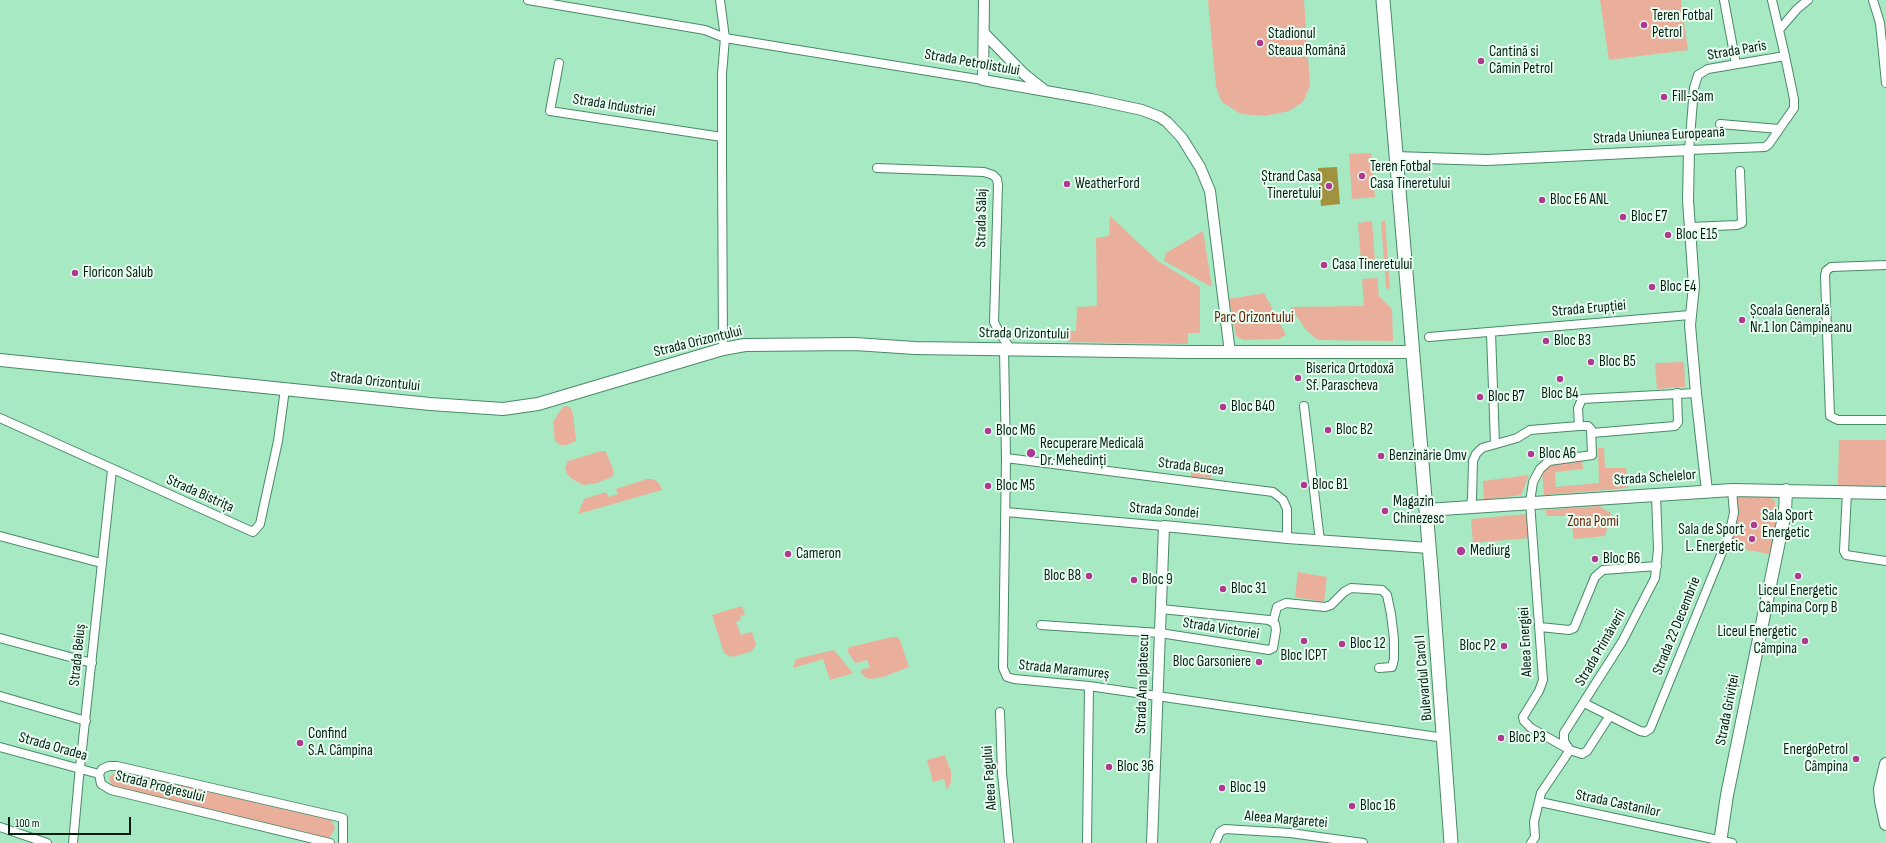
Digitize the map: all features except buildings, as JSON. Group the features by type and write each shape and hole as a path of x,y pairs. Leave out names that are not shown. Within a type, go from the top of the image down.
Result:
{"main road":[{"name":"Bulevardul Carol I","path":"1383,0 1395,157 1426,510 1451,843"},
{"name":"Strada Orizontului","path":"0,360 430,404 503,409 538,404 723,349 762,344 856,344 915,348 1008,350 1412,352"},
{"name":"Strada Schelelor","path":"1426,510 1530,502 1732,490 1886,493"},
{"name":"Strada Griviței","path":"1720,842 1727,795 1785,512 1786,490"},
{"path":"1886,764 1880,789 1886,824"}],"street":[{"name":"Strada Petrolistului","path":"528,0 705,30 725,38 1048,92 1133,108 1160,117 1173,128 1190,150 1205,177 1212,204 1230,352"},
{"path":"720,0 725,38 722,74 723,349"},
{"path":"983,80 984,0"},
{"path":"1724,0 1736,64"},
{"name":"Strada Uniunea Europeană","path":"1395,157 1487,160 1765,147 1780,129 1794,108 1795,103 1772,0"},
{"path":"1779,30 1797,9 1808,0"},
{"path":"1873,0 1880,23 1886,83"},
{"path":"984,33 1027,77 1048,92"},
{"name":"Strada Paris","path":"1689,150 1694,88 1698,75 1708,69 1785,56"},
{"name":"Strada Industriei","path":"559,63 550,110 722,137"},
{"path":"1720,124 1780,129"},
{"path":"1689,150 1690,227 1694,286 1690,315 1696,393 1707,491"},
{"name":"Strada Sălaj","path":"877,168 984,172 993,175 997,179 994,322 1008,350"},
{"path":"1690,227 1737,225 1742,222 1740,171"},
{"path":"1886,265 1831,267 1826,271 1825,276 1828,410 1830,416 1838,420 1886,420"},
{"name":"Strada Erupției","path":"1429,337 1491,333 1690,315"},
{"path":"1491,333 1494,444"},
{"name":"Strada Maramureș","path":"1008,350 1003,672 1010,678 1089,686 1444,738"},
{"name":"Strada Bistrița","path":"0,418 247,531 253,532 260,524 278,441 285,388"},
{"path":"1470,507 1472,498 1473,461 1476,454 1482,448 1518,438 1530,430 1588,426 1592,433 1675,426 1678,422 1677,393"},
{"path":"1579,426 1578,405 1582,399 1696,393"},
{"path":"1304,406 1320,541"},
{"name":"Aleea Energiei","path":"1570,750 1531,728 1524,721 1523,717 1539,691 1543,680 1530,502 1533,482 1540,469 1549,460 1592,455 1592,433"},
{"name":"Strada Bucea","path":"1006,458 1273,492 1283,500 1287,509 1287,538"},
{"name":"Strada Beiuș","path":"73,843 101,563 112,470"},
{"name":"Strada 22 Decembrie","path":"1584,703 1609,717 1640,731 1648,731 1652,726 1730,535 1734,513 1732,490"},
{"path":"1847,492 1844,551 1846,555 1886,560"},
{"name":"Strada Primăverii","path":"1570,750 1564,736 1622,642 1652,585 1657,566 1658,549 1656,495"},
{"name":"Strada Sondei","path":"1006,512 1320,541 1429,548"},
{"name":"Strada Ana Ipătescu","path":"1152,843 1164,526"},
{"path":"0,536 101,563"},
{"path":"1540,628 1569,630 1574,628 1595,577 1602,570 1657,566"},
{"name":"Strada Victoriei","path":"1160,633 1269,650 1273,648 1276,630 1273,622 1278,607 1286,603 1325,608 1332,605 1344,592 1352,588 1382,590 1387,595 1391,614 1394,639 1394,659 1392,667 1379,668"},
{"name":"Strada Victoriei","path":"1161,609 1273,622"},
{"path":"1041,625 1160,633"},
{"path":"0,638 92,664"},
{"path":"1087,843 1089,686"},
{"path":"0,696 86,721"},
{"name":"Aleea Fagului","path":"1000,712 1002,773 1009,843"},
{"path":"1531,843 1535,837 1534,822 1541,793 1570,750 1579,754 1585,753 1609,717"},
{"name":"Strada Oradea","path":"0,747 99,774"},
{"name":"Strada Progresului","path":"330,843 111,790 101,784 99,774 102,769 108,766 117,766 343,818 343,843"},
{"name":"Strada Castanilor","path":"1540,802 1720,842 1732,843"},
{"path":"0,827 47,843"},
{"name":"Aleea Margaretei","path":"1215,843 1220,832 1225,829 1290,833 1363,843"}],"green space":[{"name":"Stadionul Steaua Română","path":"1208,0 1304,0 1310,86 1303,102 1289,111 1265,116 1241,114 1222,102 1216,87"},
{"name":"Teren Fotbal Petrol","path":"1600,0 1681,0 1688,50 1609,60"},
{"name":"Teren Fotbal Casa Tineretului","path":"1371,153 1375,197 1352,199 1349,154"},
{"path":"1110,216 1158,261 1200,287 1200,333 1188,333 1188,344 1067,342 1067,331 1076,331 1077,307 1097,306 1096,238 1109,236"},
{"path":"1385,220 1390,290 1386,287 1381,223"},
{"path":"1372,221 1375,261 1361,263 1358,223"},
{"path":"1203,231 1212,287 1164,261 1166,253"},
{"path":"1377,278 1379,296 1392,309 1393,341 1320,340 1315,338 1307,331 1290,307 1364,306 1362,279"},
{"name":"Parc Orizontului","path":"1264,293 1286,335 1279,339 1243,340 1236,336 1229,299"},
{"path":"1684,362 1685,387 1657,389 1655,363"},
{"path":"565,406 570,407 573,414 576,441 566,445 560,445 555,441 553,422"},
{"path":"1839,440 1886,440 1886,487 1838,485"},
{"path":"1598,448 1604,448 1605,468 1626,468 1628,488 1544,495 1542,472 1548,464 1582,460 1583,469 1555,472 1556,487 1599,483"},
{"path":"605,451 607,454 614,472 612,477 597,483 583,485 572,479 567,474 565,468 568,461"},
{"path":"1191,467 1210,469 1211,481 1191,478"},
{"path":"1529,475 1521,495 1484,500 1483,481"},
{"path":"647,479 653,479 659,483 662,490 578,514 584,499 606,492 609,497 618,494 616,489"},
{"name":"Sala Sport Energetic","path":"1736,494 1770,497 1775,501 1775,528 1770,554 1729,547 1735,522"},
{"name":"Zona Pomi","path":"1599,506 1611,513 1605,536 1574,539 1571,518 1565,516 1547,516 1545,510"},
{"name":"Zona Pomi","path":"1527,514 1529,538 1473,543 1471,519"},
{"path":"1298,572 1327,577 1324,602 1295,597"},
{"path":"742,606 745,615 740,616 741,620 736,622 741,635 752,632 756,644 752,651 733,657 725,654 723,650 712,615"},
{"path":"897,637 900,640 909,667 883,677 869,679 865,677 861,673 862,669 870,668 867,660 855,663 848,652 848,649 850,647"},
{"path":"834,650 853,673 830,680 823,659 793,668 796,659"},
{"path":"945,756 951,771 951,782 947,790 944,779 933,782 927,760"},
{"path":"118,771 331,820 335,828 329,839 325,840 112,786 109,779 110,776"}],"shaded area":[{"name":"Ștrand Casa Tineretului","path":"1337,167 1340,204 1321,206 1318,168"}],"place":[{"name":"Teren Fotbal Petrol","path":"1644,25"},
{"name":"Stadionul Steaua Română","path":"1260,43"},
{"name":"Cantină si Cămin Petrol","path":"1481,61"},
{"name":"Fill-Sam","path":"1664,97"},
{"name":"Teren Fotbal Casa Tineretului","path":"1362,176"},
{"name":"WeatherFord","path":"1067,184"},
{"name":"Ștrand Casa Tineretului","path":"1329,186"},
{"name":"Bloc E6 ANL","path":"1542,200"},
{"name":"Bloc E7","path":"1623,217"},
{"name":"Bloc E15","path":"1668,235"},
{"name":"Casa Tineretului","path":"1324,265"},
{"name":"Floricon Salub","path":"75,273"},
{"name":"Bloc E4","path":"1652,287"},
{"name":"Școala Generală Nr.1 Ion Câmpineanu","path":"1742,320"},
{"name":"Bloc B3","path":"1546,341"},
{"name":"Bloc B5","path":"1591,362"},
{"name":"Biserica Ortodoxă Sf. Parascheva","path":"1298,378"},
{"name":"Bloc B4","path":"1560,379"},
{"name":"Bloc B7","path":"1480,397"},
{"name":"Bloc B40","path":"1223,407"},
{"name":"Bloc B2","path":"1328,430"},
{"name":"Bloc M6","path":"988,431"},
{"name":"Recuperare Medicală Dr. Mehedinți","path":"1031,453"},
{"name":"Bloc A6","path":"1531,454"},
{"name":"Benzinărie Omv","path":"1381,456"},
{"name":"Bloc B1","path":"1304,485"},
{"name":"Bloc M5","path":"988,486"},
{"name":"Magazin Chinezesc","path":"1385,511"},
{"name":"Sala Sport Energetic","path":"1754,525"},
{"name":"Sala de Sport L. Energetic","path":"1752,539"},
{"name":"Mediurg","path":"1461,551"},
{"name":"Cameron","path":"788,554"},
{"name":"Bloc B6","path":"1595,559"},
{"name":"Bloc B8","path":"1089,576"},
{"name":"Liceul Energetic Câmpina Corp B","path":"1798,576"},
{"name":"Bloc 9","path":"1134,580"},
{"name":"Bloc 31","path":"1223,589"},
{"name":"Bloc ICPT","path":"1304,641"},
{"name":"Liceul Energetic Câmpina","path":"1805,641"},
{"name":"Bloc 12","path":"1342,644"},
{"name":"Bloc P2","path":"1504,646"},
{"name":"Bloc Garsoniere","path":"1259,662"},
{"name":"Bloc P3","path":"1501,738"},
{"name":"Confind S.A. Câmpina","path":"300,743"},
{"name":"EnergoPetrol Câmpina","path":"1856,759"},
{"name":"Bloc 36","path":"1109,767"},
{"name":"Bloc 19","path":"1222,788"},
{"name":"Bloc 16","path":"1352,806"}]}
